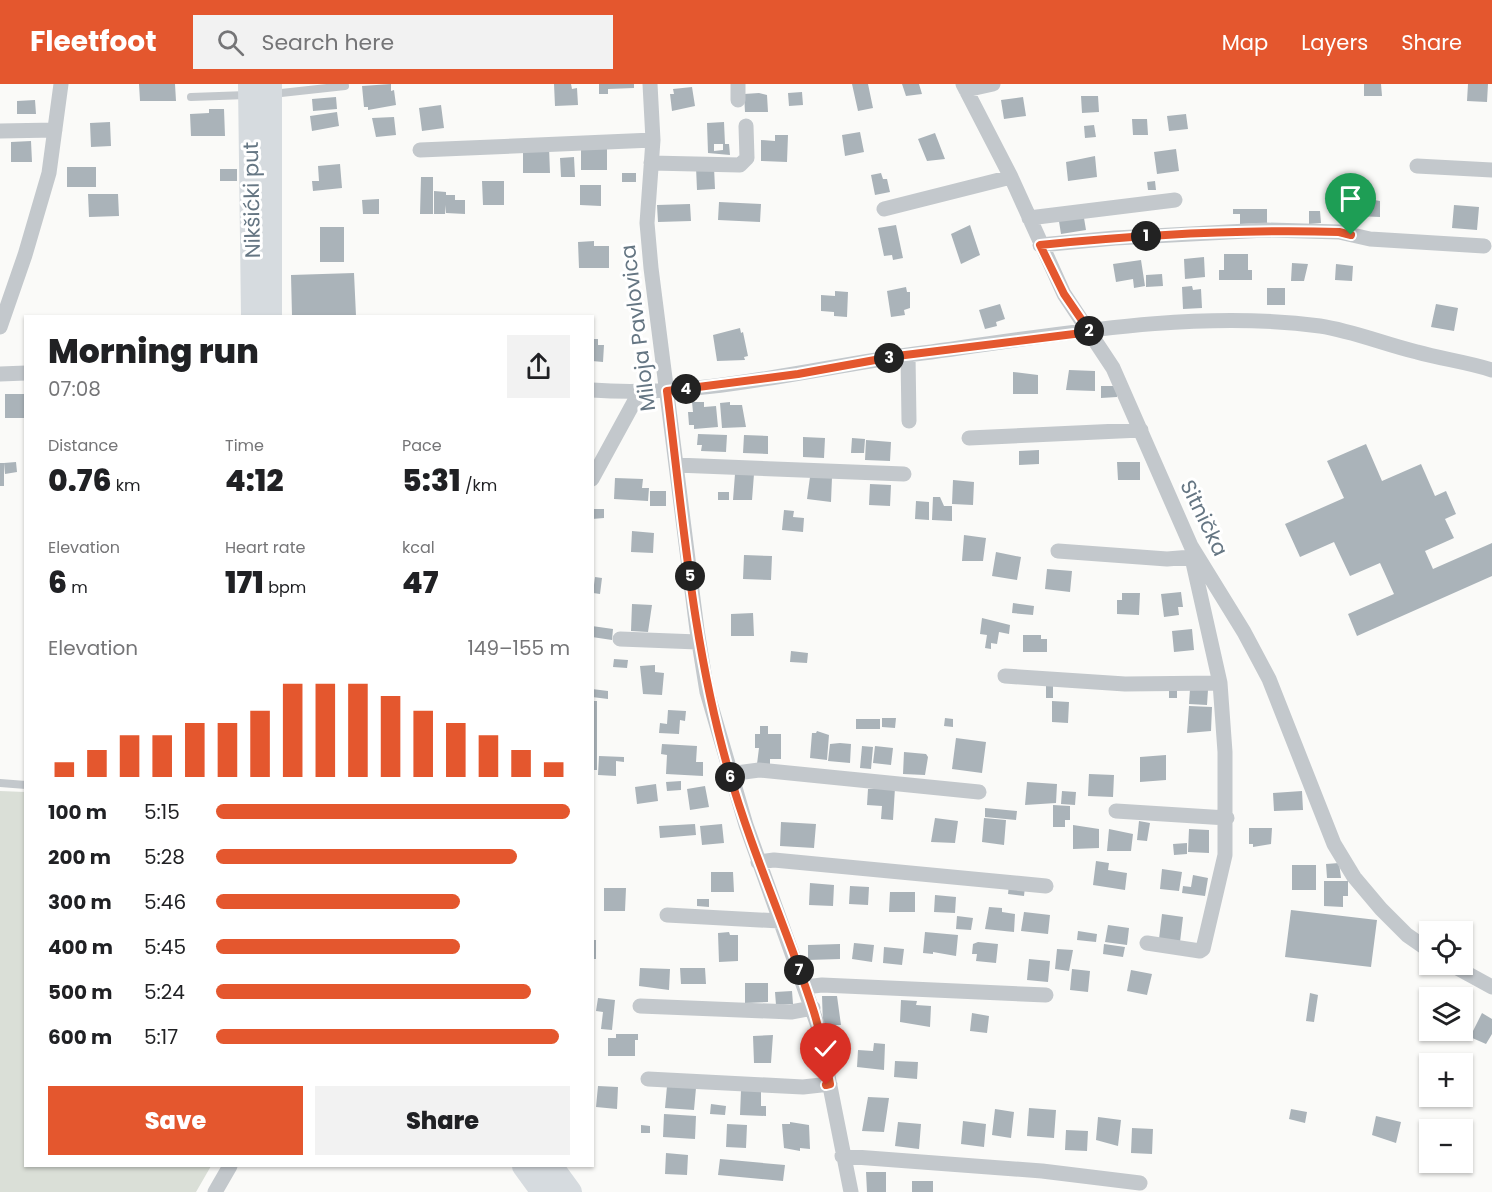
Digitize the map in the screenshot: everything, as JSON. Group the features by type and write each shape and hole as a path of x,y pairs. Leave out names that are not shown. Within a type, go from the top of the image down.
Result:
{"main road":[{"name":"Nikšićki put","path":"253,315 260,89"},
{"path":"260,89 270,315"},
{"path":"525,1167 543,1192"},
{"path":"552,1167 570,1192"}],"street":[{"path":"0,327 49,174 61,84"},
{"name":"Miloja Pavlovica","path":"650,84 653,140 647,223 698,642 707,692 729,774 813,1008 851,1192"},
{"path":"965,87 993,84"},
{"name":"Sitnička","path":"965,87 1011,177 1064,294 1113,368 1192,551 1269,679 1334,844 1354,877 1381,909 1407,935 1419,943"},
{"path":"651,163 740,165 747,158 746,126"},
{"path":"0,131 55,130"},
{"path":"420,150 653,140"},
{"path":"1417,166 1492,170"},
{"path":"884,209 1011,177"},
{"path":"1029,218 1174,200"},
{"path":"1040,245 1116,238 1266,230 1339,232 1370,239 1484,246"},
{"path":"594,390 639,393 667,391 798,374 908,355 1090,332 1118,326 1160,323 1302,325 1348,332 1416,352 1492,370"},
{"path":"908,355 909,421"},
{"path":"0,374 24,373"},
{"path":"594,475 639,393"},
{"path":"969,438 1141,430"},
{"path":"676,465 904,474"},
{"path":"1058,551 1167,559 1192,551 1220,683 1227,818 1225,855 1203,949 1200,951 1148,943"},
{"path":"620,639 698,642"},
{"path":"1005,676 1125,684 1220,683"},
{"path":"729,774 759,770 979,792"},
{"path":"1116,811 1227,818"},
{"path":"759,862 774,860 1046,886"},
{"path":"667,915 780,921"},
{"path":"1470,975 1492,987"},
{"path":"805,987 822,985 1046,995"},
{"path":"640,1006 791,1012 813,1008"},
{"path":"648,1079 803,1087 830,1084"},
{"path":"842,1156 1042,1171 1140,1183"},
{"path":"215,1192 229,1167"}],"lane":[{"path":"191,97 260,89 345,86"},
{"path":"0,783 24,785"}],"shaded area":[{"path":"0,791 24,792 24,1167 210,1167 196,1192 0,1192"}],"building":[{"path":"139,84 175,84 176,101 140,101"},
{"path":"391,84 396,105 368,110 368,107 364,107 362,86"},
{"path":"554,84 571,84 572,89 577,88 578,105 555,106"},
{"path":"599,84 634,84 634,88 608,89 608,94 599,94"},
{"path":"852,84 868,84 873,108 858,111"},
{"path":"902,84 919,84 922,94 906,96"},
{"path":"1364,84 1381,84 1382,96 1364,96"},
{"path":"1468,84 1488,84 1487,102 1467,101"},
{"path":"692,87 695,106 672,111 670,94 674,94 673,89"},
{"path":"802,92 803,105 789,106 788,93"},
{"path":"744,94 767,95 768,112 745,112"},
{"path":"1081,96 1098,96 1099,112 1082,113"},
{"path":"336,97 337,109 313,111 312,99"},
{"path":"1023,97 1026,116 1004,119 1001,100"},
{"path":"35,100 36,114 17,114 17,101"},
{"path":"441,105 444,128 422,131 419,108"},
{"path":"209,109 224,109 225,136 191,136 190,114 209,113"},
{"path":"337,112 339,126 312,131 310,116"},
{"path":"1186,114 1188,129 1169,131 1167,116"},
{"path":"394,117 396,135 376,137 372,118"},
{"path":"1132,119 1147,119 1148,135 1133,135"},
{"path":"110,122 111,146 91,147 90,123"},
{"path":"724,122 725,144 729,144 730,155 708,153 707,123","holes":["714,144 723,144 723,150 714,151"]},
{"path":"1094,125 1096,137 1085,138 1084,126"},
{"path":"860,132 864,152 845,156 842,135"},
{"path":"935,133 945,159 927,161 918,139"},
{"path":"775,135 788,135 787,162 761,161 761,140 775,141"},
{"path":"31,141 32,162 11,162 11,142"},
{"path":"549,147 550,173 523,173 523,148"},
{"path":"607,147 607,170 581,170 581,148"},
{"path":"1176,149 1179,171 1157,174 1154,152"},
{"path":"1095,156 1097,177 1068,181 1066,162"},
{"path":"574,157 575,177 561,177 560,158"},
{"path":"340,164 342,188 313,191 312,181 319,181 318,166"},
{"path":"67,167 96,167 96,187 67,187"},
{"path":"696,167 714,167 715,189 697,190"},
{"path":"220,169 237,169 237,181 220,181"},
{"path":"622,173 636,173 636,182 622,182"},
{"path":"881,173 883,179 887,179 890,192 875,195 871,175"},
{"path":"421,177 433,177 433,214 420,214"},
{"path":"482,181 504,181 504,205 483,205"},
{"path":"1155,181 1156,190 1148,190 1147,182"},
{"path":"580,185 601,185 601,206 580,205"},
{"path":"434,191 455,195 455,200 465,200 465,214 446,213 446,205 445,214 434,214"},
{"path":"88,194 118,194 119,216 89,217"},
{"path":"1357,197 1380,201 1380,217 1356,216"},
{"path":"379,199 379,214 363,214 362,200"},
{"path":"719,202 761,204 760,222 718,220"},
{"path":"690,204 691,221 658,222 657,205"},
{"path":"1454,205 1479,207 1477,230 1452,228"},
{"path":"1233,209 1267,209 1267,223 1240,224 1240,214 1233,214"},
{"path":"1309,211 1320,211 1321,223 1309,224"},
{"path":"1083,212 1086,230 1061,234 1058,215"},
{"path":"896,225 903,258 893,260 892,255 884,256 878,228"},
{"path":"970,225 980,255 961,264 951,234"},
{"path":"320,227 344,227 344,262 320,262"},
{"path":"594,241 594,246 609,246 609,268 579,268 578,242"},
{"path":"1224,254 1248,254 1248,270 1252,270 1252,280 1219,280 1219,270 1224,270"},
{"path":"1204,257 1205,277 1185,279 1184,259"},
{"path":"1141,260 1145,286 1134,288 1133,279 1116,282 1113,264"},
{"path":"1292,263 1308,264 1304,281 1291,281"},
{"path":"1336,264 1353,266 1352,281 1335,280"},
{"path":"354,273 356,315 292,315 291,275"},
{"path":"1162,274 1163,286 1146,287 1146,275"},
{"path":"1192,286 1193,290 1201,289 1202,308 1183,309 1182,287"},
{"path":"906,287 907,292 910,292 910,308 904,310 905,315 891,317 887,291"},
{"path":"1267,288 1285,288 1285,305 1267,305"},
{"path":"835,291 848,292 847,317 834,316 834,312 821,311 821,295 835,296"},
{"path":"1000,304 1005,319 996,322 997,326 985,329 979,310"},
{"path":"1436,304 1458,308 1454,331 1431,327"},
{"path":"740,328 748,356 744,357 745,360 717,361 713,335"},
{"path":"594,339 598,339 598,345 604,345 603,362 594,361"},
{"path":"1069,370 1095,371 1095,391 1066,390"},
{"path":"1013,372 1038,375 1038,394 1013,394"},
{"path":"1101,386 1117,386 1117,397 1101,398"},
{"path":"5,394 24,394 24,418 5,418"},
{"path":"692,402 704,402 704,407 716,406 718,427 694,429 694,425 689,425 688,412 693,412"},
{"path":"730,402 730,405 742,405 746,427 722,428 720,403"},
{"path":"698,434 727,435 726,452 701,451 702,445 697,445"},
{"path":"744,435 768,436 768,454 743,453"},
{"path":"803,437 825,438 824,458 803,457"},
{"path":"852,438 865,439 864,453 851,453"},
{"path":"866,440 891,442 890,461 865,460"},
{"path":"1366,444 1382,481 1421,464 1435,496 1446,491 1456,514 1445,519 1454,538 1425,551 1433,569 1492,543 1492,576 1357,636 1348,614 1394,594 1380,563 1350,576 1334,542 1300,557 1285,524 1344,498 1327,461"},
{"path":"1039,450 1039,464 1019,465 1019,451"},
{"path":"16,462 17,472 5,474 4,463"},
{"path":"1117,462 1140,462 1140,480 1118,480"},
{"path":"0,463 4,463 4,486 0,486"},
{"path":"735,474 754,474 752,500 733,500"},
{"path":"810,477 832,477 831,502 807,499"},
{"path":"615,478 643,479 642,488 649,488 648,501 614,499"},
{"path":"953,480 974,482 973,505 952,504"},
{"path":"870,484 891,485 890,506 869,505"},
{"path":"650,491 666,491 666,506 650,506"},
{"path":"718,492 729,492 729,500 718,500"},
{"path":"933,497 940,497 944,506 952,506 952,521 932,520"},
{"path":"916,501 929,502 929,520 915,519"},
{"path":"594,509 604,509 604,518 594,519"},
{"path":"784,510 794,511 793,517 804,518 803,532 782,530"},
{"path":"632,531 654,533 653,553 631,552"},
{"path":"964,535 986,538 983,561 962,561"},
{"path":"996,552 1021,557 1017,580 992,576"},
{"path":"744,555 772,556 771,580 743,579"},
{"path":"1047,569 1072,571 1070,592 1045,589"},
{"path":"595,577 602,578 600,594 594,593"},
{"path":"1181,592 1183,607 1178,607 1179,615 1164,617 1161,594"},
{"path":"1122,593 1140,593 1139,615 1117,614 1117,600 1122,600"},
{"path":"1013,603 1034,606 1033,615 1012,613"},
{"path":"632,604 652,605 648,632 631,631"},
{"path":"753,613 754,636 731,636 731,614"},
{"path":"982,618 1010,625 1009,634 999,632 997,644 991,643 991,649 985,648 987,635 980,634"},
{"path":"594,626 613,629 612,640 594,637"},
{"path":"1192,629 1194,650 1174,652 1172,631"},
{"path":"1023,635 1041,635 1041,639 1047,639 1047,652 1023,652"},
{"path":"791,651 808,653 807,663 790,662"},
{"path":"614,659 628,660 627,668 613,667"},
{"path":"655,665 655,672 664,673 662,695 643,694 640,666"},
{"path":"1046,684 1053,684 1053,698 1046,698"},
{"path":"594,689 608,691 608,699 594,697"},
{"path":"1190,689 1208,690 1207,705 1189,704"},
{"path":"1169,690 1177,690 1177,698 1169,698"},
{"path":"594,701 597,701 597,770 594,770"},
{"path":"1052,701 1069,702 1068,723 1052,722"},
{"path":"1189,706 1212,707 1211,731 1187,733"},
{"path":"668,710 686,711 685,721 680,720 679,734 659,733 660,723 667,724"},
{"path":"882,718 896,718 895,728 882,727"},
{"path":"945,718 953,719 953,727 944,726"},
{"path":"856,719 880,719 880,729 856,729"},
{"path":"760,726 768,726 768,734 781,734 781,759 770,759 770,764 757,764 759,748 755,748 755,734 760,734"},
{"path":"817,731 829,735 827,760 810,758 812,733"},
{"path":"956,738 986,742 982,773 952,769"},
{"path":"662,744 697,746 696,762 703,762 703,776 666,774 667,755 661,754"},
{"path":"830,744 851,744 850,763 828,761"},
{"path":"862,746 873,747 871,769 860,768"},
{"path":"875,746 893,748 891,765 873,763"},
{"path":"904,752 926,754 928,757 925,775 903,774"},
{"path":"1166,755 1166,780 1140,782 1140,757"},
{"path":"599,756 624,757 624,762 616,761 616,776 598,775"},
{"path":"1089,774 1114,775 1113,797 1088,796"},
{"path":"681,781 681,790 667,791 666,782"},
{"path":"1027,782 1057,784 1056,803 1025,805"},
{"path":"656,784 658,801 637,804 635,787"},
{"path":"705,786 709,807 690,810 687,789"},
{"path":"895,788 893,820 881,819 882,806 867,805 868,789"},
{"path":"1062,791 1076,792 1075,805 1061,804"},
{"path":"1302,791 1303,810 1274,811 1273,793"},
{"path":"1053,805 1070,806 1070,820 1065,820 1065,827 1053,827"},
{"path":"985,808 1017,811 1016,820 985,817"},
{"path":"935,818 958,821 955,843 931,842"},
{"path":"984,818 1006,820 1004,845 982,842"},
{"path":"1139,821 1150,823 1147,841 1137,840"},
{"path":"781,822 816,824 814,848 780,846"},
{"path":"695,824 696,835 660,838 659,826"},
{"path":"722,824 724,843 702,845 700,826"},
{"path":"1073,825 1099,829 1099,848 1073,849"},
{"path":"1249,828 1272,828 1271,844 1253,847 1253,844 1249,844"},
{"path":"1109,829 1133,834 1131,851 1107,851"},
{"path":"1189,829 1209,830 1209,853 1188,852"},
{"path":"1187,843 1187,854 1174,855 1173,844"},
{"path":"1096,861 1109,863 1108,870 1127,873 1125,890 1093,885"},
{"path":"1339,863 1341,878 1327,878 1326,864"},
{"path":"1292,865 1316,865 1316,890 1292,890"},
{"path":"1162,869 1182,872 1179,891 1160,889"},
{"path":"711,872 733,872 734,892 711,892"},
{"path":"1193,875 1208,878 1205,896 1182,893 1183,886 1191,887"},
{"path":"1324,881 1348,881 1348,896 1343,896 1343,907 1324,906"},
{"path":"810,883 834,885 833,906 809,905"},
{"path":"1009,885 1025,887 1024,896 1008,894"},
{"path":"850,886 869,887 868,905 849,904"},
{"path":"604,888 626,888 625,911 604,911"},
{"path":"890,892 915,892 915,912 889,912"},
{"path":"935,895 956,897 955,913 934,912"},
{"path":"697,899 709,899 709,907 697,906"},
{"path":"989,907 1002,908 1002,912 1015,914 1014,932 985,929"},
{"path":"1291,910 1377,920 1371,967 1285,957"},
{"path":"1024,912 1050,915 1048,934 1021,931"},
{"path":"1162,914 1183,917 1180,942 1159,939"},
{"path":"957,916 973,918 971,930 956,929"},
{"path":"1108,925 1129,928 1127,945 1105,942"},
{"path":"1078,931 1097,934 1096,942 1077,940"},
{"path":"729,932 730,935 738,935 738,961 719,962 718,933"},
{"path":"925,932 958,935 956,956 933,952 933,954 923,953"},
{"path":"594,940 596,940 596,959 594,959"},
{"path":"978,942 998,944 996,963 976,961 977,954 972,954 973,944"},
{"path":"854,943 874,945 872,962 852,959"},
{"path":"840,944 840,959 808,960 808,945"},
{"path":"1104,944 1125,947 1123,957 1103,954"},
{"path":"884,947 904,949 902,965 883,963"},
{"path":"1057,949 1073,950 1069,971 1055,969"},
{"path":"1029,959 1050,961 1048,982 1027,980"},
{"path":"640,968 670,969 669,990 639,986"},
{"path":"680,968 705,968 706,984 681,984"},
{"path":"1072,969 1090,971 1088,992 1070,990"},
{"path":"1131,970 1152,974 1147,995 1127,991"},
{"path":"745,983 768,983 768,1002 745,1003"},
{"path":"792,991 793,1004 776,1005 775,992"},
{"path":"1310,993 1318,995 1314,1022 1306,1021"},
{"path":"822,996 837,996 841,1025 823,1025"},
{"path":"598,998 615,1000 612,1030 601,1029 603,1012 596,1011"},
{"path":"901,1000 917,1001 916,1005 931,1006 930,1027 900,1022"},
{"path":"972,1013 989,1016 987,1033 970,1031"},
{"path":"1482,1013 1492,1019 1492,1034 1486,1044 1473,1038 1473,1031"},
{"path":"616,1034 638,1034 638,1040 635,1040 635,1056 608,1056 608,1038 616,1038"},
{"path":"773,1035 771,1063 754,1063 753,1036"},
{"path":"874,1043 885,1044 884,1070 857,1067 858,1050 873,1051"},
{"path":"895,1061 918,1062 917,1079 894,1077"},
{"path":"598,1086 618,1087 617,1109 596,1107"},
{"path":"667,1086 696,1088 694,1110 665,1108"},
{"path":"741,1090 761,1091 761,1106 766,1106 766,1116 740,1115"},
{"path":"868,1097 889,1098 884,1132 862,1131"},
{"path":"711,1104 726,1106 725,1115 710,1114"},
{"path":"1029,1108 1056,1110 1054,1138 1027,1136"},
{"path":"995,1109 1014,1112 1011,1138 992,1135"},
{"path":"1291,1109 1307,1112 1305,1123 1289,1119"},
{"path":"664,1114 696,1116 695,1139 663,1137"},
{"path":"1376,1116 1401,1122 1396,1143 1372,1135"},
{"path":"1098,1117 1121,1120 1118,1146 1096,1140"},
{"path":"963,1121 986,1124 984,1147 961,1144"},
{"path":"790,1122 809,1125 810,1149 800,1148 800,1151 784,1148 782,1124 790,1124"},
{"path":"898,1122 921,1124 919,1149 895,1146"},
{"path":"727,1124 747,1125 746,1148 726,1147"},
{"path":"641,1125 650,1126 650,1133 641,1133"},
{"path":"1132,1128 1153,1129 1152,1154 1131,1153"},
{"path":"1066,1130 1088,1131 1087,1151 1065,1150"},
{"path":"666,1153 688,1155 687,1175 665,1174"},
{"path":"720,1159 785,1165 783,1181 718,1175"},
{"path":"866,1172 886,1172 886,1192 867,1192"},
{"path":"912,1181 933,1181 933,1192 912,1192"}],"route":[{"path":"826,1085 830,1084 813,1008 729,774 707,692 667,391 798,374 897,356 1090,332 1064,294 1040,245 1116,238 1266,230 1339,232 1351,235"}]}
